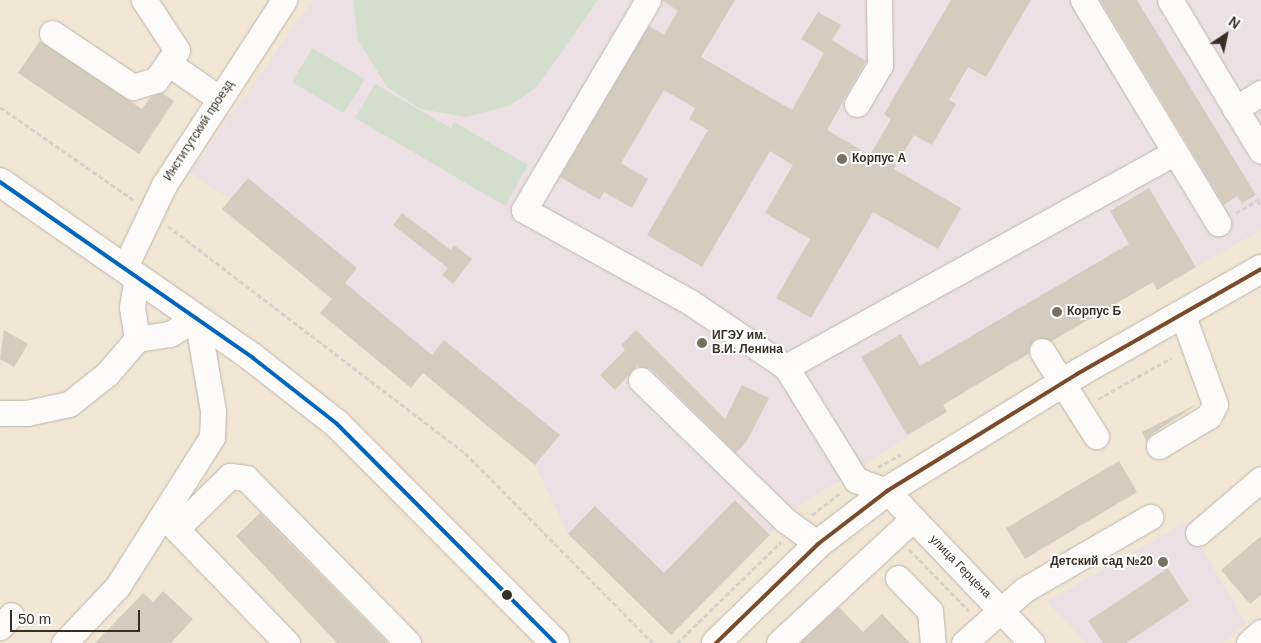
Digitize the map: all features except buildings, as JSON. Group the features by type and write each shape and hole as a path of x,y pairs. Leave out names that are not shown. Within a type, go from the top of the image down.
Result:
{"main road":[{"path":"0,182 197,318 336,423 555,643"},
{"path":"716,643 818,544 887,491 1063,383 1183,316 1261,269"}],"street":[{"path":"52,33 133,88 156,80 177,50 144,0"},
{"name":"Институтский проезд","path":"137,339 132,306 131,271 149,211 284,0"},
{"path":"648,0 524,210 690,302 786,367 856,480 887,491"},
{"path":"857,104 880,65 879,0"},
{"path":"1083,0 1218,223"},
{"path":"1170,0 1261,151"},
{"path":"168,63 220,99"},
{"path":"1235,108 1261,93"},
{"path":"786,367 1175,152"},
{"path":"1159,446 1209,416 1215,404 1183,316"},
{"path":"0,413 27,413 69,404 107,374 137,339 170,334 197,318 213,411 212,437 117,588 64,643"},
{"path":"1042,351 1096,436"},
{"path":"641,380 785,520 818,544"},
{"path":"287,643 176,529 230,476 246,478 408,643"},
{"path":"1198,533 1261,479"},
{"name":"улица Герцена","path":"887,491 1032,643"},
{"path":"964,643 1002,612 1150,517"},
{"path":"779,643 913,519"},
{"path":"1002,612 1126,551"},
{"path":"898,578 930,611 933,643"},
{"path":"1249,643 1261,632"}],"path":[{"path":"0,107 149,211 465,453 653,643"},
{"path":"1218,223 1259,199 1261,206"}],"shaded area":[{"name":"ИГЭУ им. В.И. Ленина","path":"313,0 1261,0 1261,230 1196,267 1152,282 943,404 947,412 793,510 671,635 568,534 535,465 423,373 411,388 320,313 332,298 230,199 190,173"},
{"name":"Детский сад №20","path":"1186,522 1246,623 1223,643 1086,643 1047,602"}],"green space":[{"path":"353,0 598,0 537,87 509,106 466,117 420,109 387,87 358,40"},
{"path":"312,48 365,79 344,113 292,82"},
{"path":"375,84 451,128 454,122 528,165 505,206 355,118"}],"transit line":[{"path":"0,182 253,358 336,423 555,643"},
{"path":"716,643 818,544 887,491 1077,374 1261,269"}],"place":[{"name":"Корпус А","path":"842,159"},
{"name":"Корпус Б","path":"1057,312"},
{"name":"ИГЭУ им. В.И. Ленина","path":"702,343"},
{"name":"Детский сад №20","path":"1163,562"}]}
